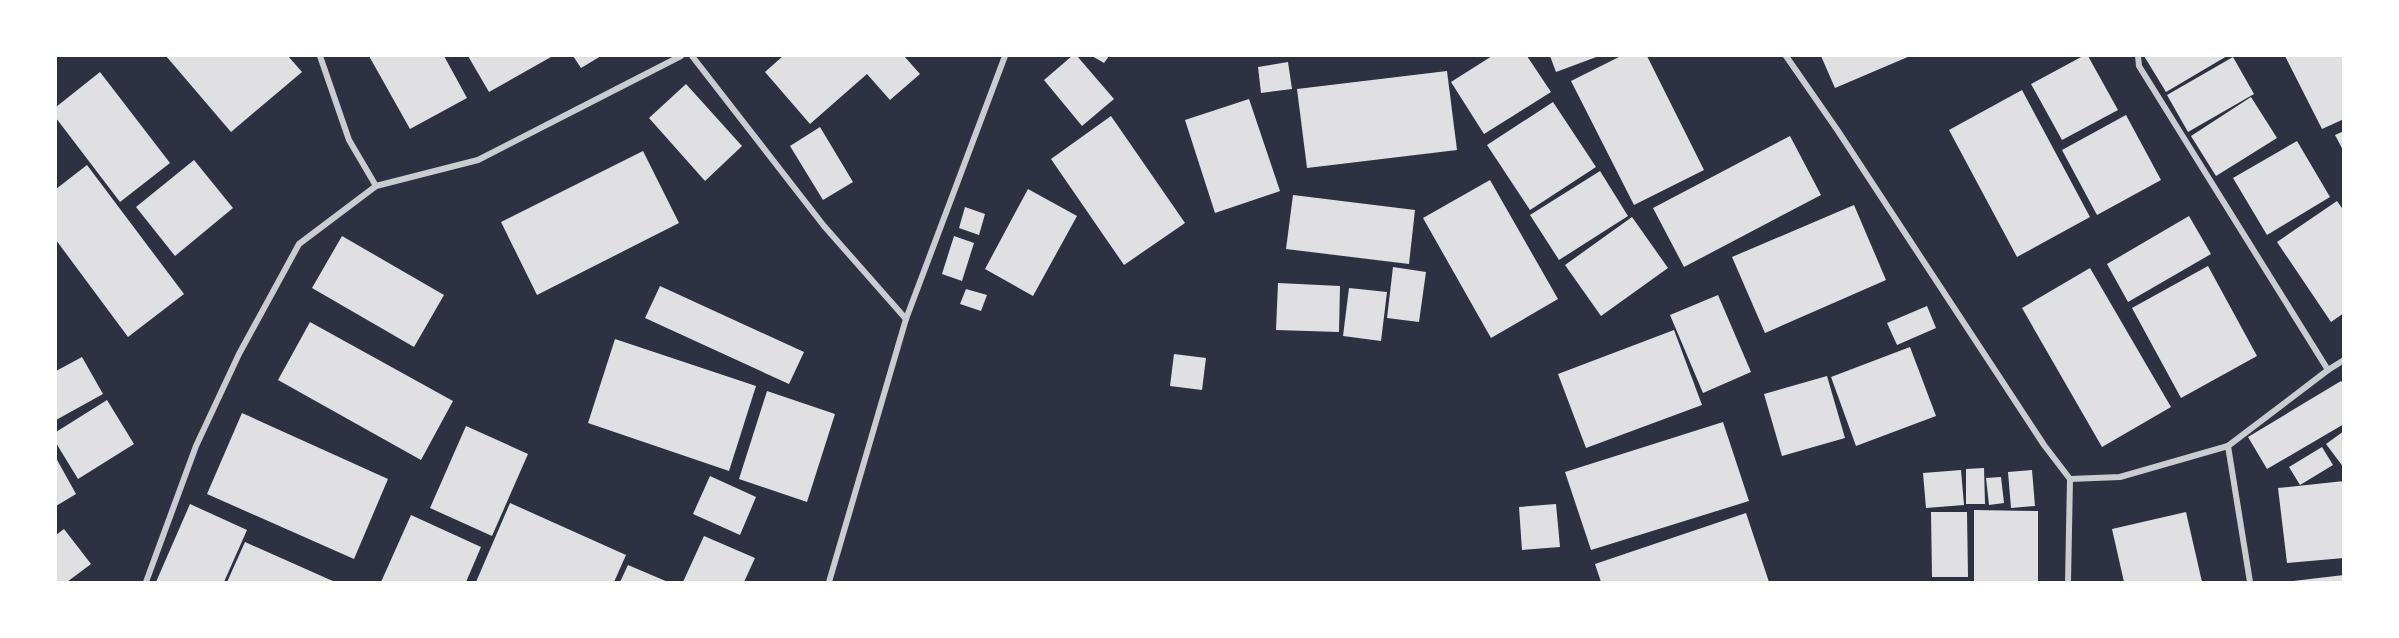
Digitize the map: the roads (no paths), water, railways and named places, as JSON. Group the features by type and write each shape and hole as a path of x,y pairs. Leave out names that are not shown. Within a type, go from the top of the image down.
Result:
{"street":[{"path":"320,56 349,140 376,186"},
{"path":"146,582 196,447 239,354 299,244 376,186 478,160 681,56"},
{"path":"692,56 824,226 906,319"},
{"path":"830,582 906,319 1005,56"},
{"path":"1786,56 1838,131 2044,445 2070,479 2068,582"},
{"path":"2138,56 2139,66 2328,370"},
{"path":"2070,479 2120,477 2228,446 2343,360"},
{"path":"2228,446 2250,582"}]}
